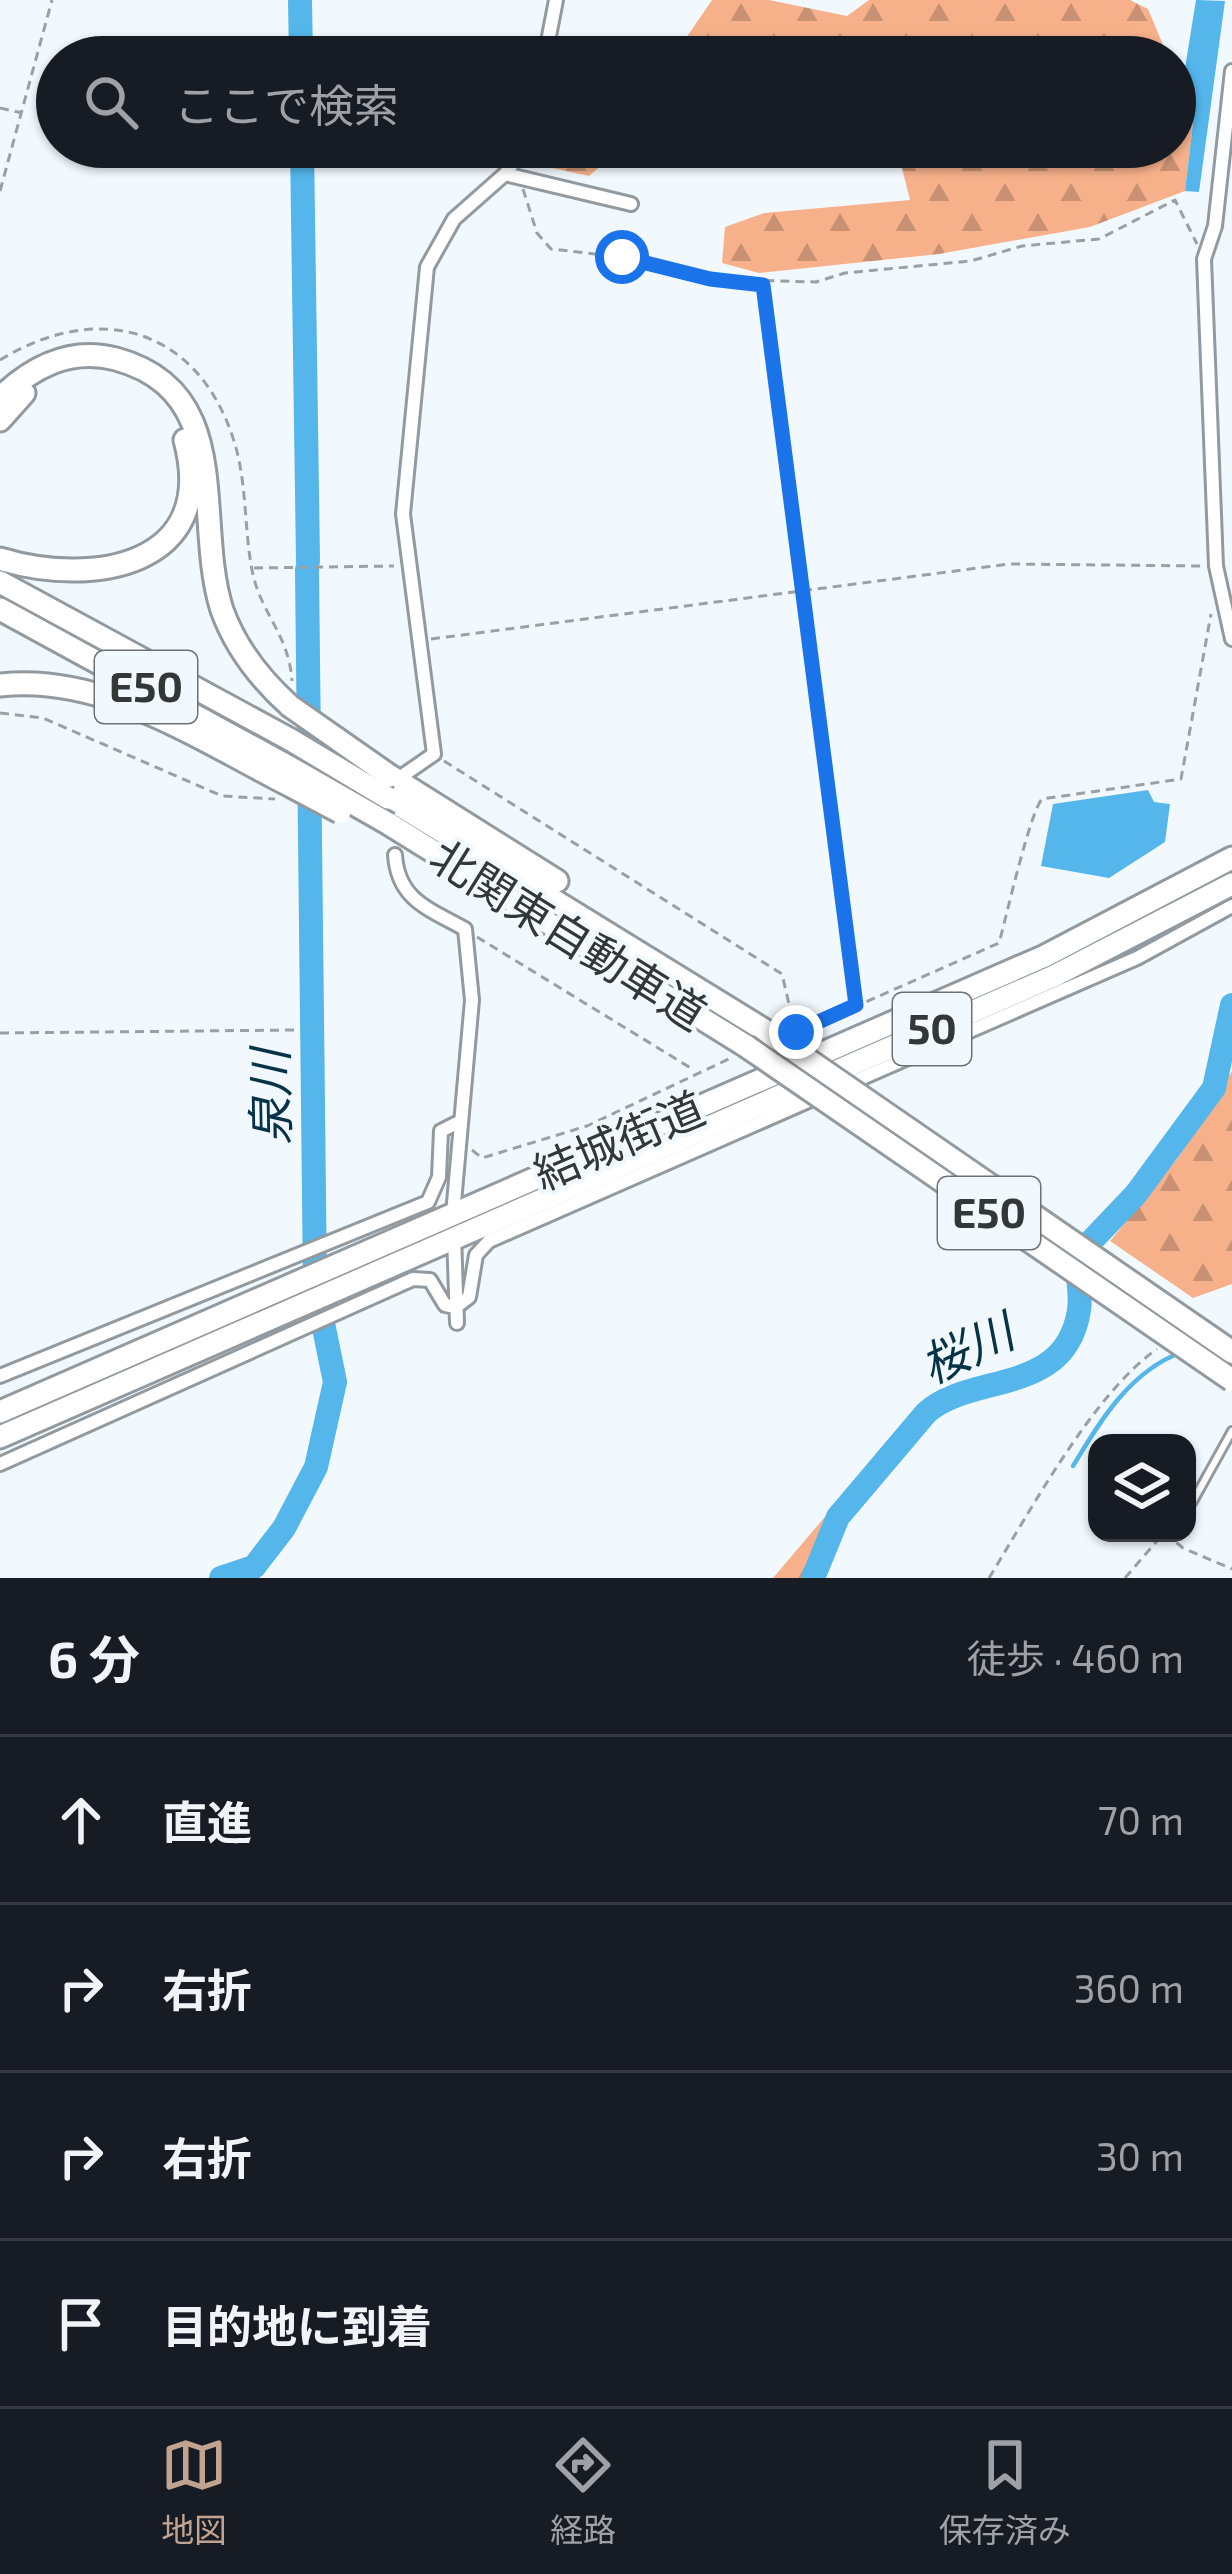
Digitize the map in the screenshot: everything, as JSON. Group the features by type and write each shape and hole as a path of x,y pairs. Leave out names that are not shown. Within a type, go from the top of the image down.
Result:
{"highway":[{"path":"0,398 36,368 86,356 140,367 167,386 188,410 201,443 214,574 229,627 262,681 291,698 394,783"},
{"path":"0,420 14,401 47,378 82,370 118,373 164,401 183,432 190,466 182,512 163,539 137,560 83,574 47,572 0,559"},
{"name":"北関東自動車道","path":"0,582 291,740 394,783 721,1000 1232,1352"},
{"name":"北関東自動車道","path":"0,609 290,784 540,916 746,1046 1232,1380"},
{"path":"0,685 47,684 97,694 290,784"},
{"name":"結城街道","path":"0,1412 1045,956 1232,858"},
{"name":"結城街道","path":"0,1437 151,1384 338,1301 454,1238 1054,976 1232,884"}],"street":[{"path":"549,36 556,0"},
{"path":"1232,71 1215,226 1204,259 1216,566 1220,601 1232,638"},
{"path":"394,783 434,754 408,566 403,489 427,267 454,219 509,168"},
{"path":"505,173 522,182 631,204"},
{"path":"391,838 397,878 406,896 465,929 472,1000 453,1213 457,1323"},
{"path":"338,1301 413,1279 430,1280 446,1305 456,1307 469,1297 476,1255 489,1241 1137,958 1232,906"},
{"path":"0,1376 428,1202 439,1177 440,1131 459,1122"},
{"path":"0,1464 151,1384"}],"lane":[{"path":"1196,1496 1232,1431"}],"path":[{"path":"43,36 52,0"},
{"path":"0,191 36,62"},
{"path":"0,108 23,113"},
{"path":"522,182 537,233 560,253 622,257 710,279 763,285 970,261 1022,246 1099,239 1175,200 1204,259"},
{"path":"763,285 856,1005"},
{"path":"0,360 37,338 100,328 146,336 182,356 211,386 236,448 256,591 290,648 291,698"},
{"path":"421,640 1009,564 1216,566"},
{"path":"252,568 408,566"},
{"path":"434,754 782,974 796,1032 999,943 1033,809 1042,799 1180,778 1205,623 1220,601"},
{"path":"0,713 43,718 222,796 290,784"},
{"path":"459,1122 472,1120 471,1149 482,1159 587,1126 696,1071 465,929"},
{"path":"0,1033 295,1030"},
{"path":"989,1578 1069,1452 1133,1367 1175,1342"},
{"path":"1125,1578 1157,1542"},
{"path":"1176,1542 1232,1569"}],"green space":[{"path":"712,0 769,0 847,16 869,0 1130,0 1148,9 1159,36 687,36"},
{"path":"552,168 599,168 589,176"},
{"path":"902,168 1188,168 1185,191 1090,227 939,254 759,273 722,263 725,227 764,213 910,200"},
{"path":"1232,1071 1232,1284 1193,1298 1110,1241 1177,1159"},
{"path":"829,1512 802,1578 773,1578"}],"water":[{"path":"1196,0 1225,1 1199,192 1185,191 1188,168 1196,168 1196,36 1190,36"},
{"path":"1148,790 1154,802 1170,804 1165,842 1109,878 1041,866 1053,804"}],"waterway":[{"name":"泉川","path":"300,0 301,36"},
{"name":"泉川","path":"302,168 308,561"},
{"name":"泉川","path":"221,1578 254,1567 284,1528 316,1467 335,1382 315,1284 307,570"},
{"name":"桜川","path":"813,1578 838,1517 926,1413 945,1400 1037,1370 1071,1338 1080,1303 1079,1254 1136,1194 1214,1088 1232,1005"},
{"path":"1073,1466 1132,1385 1182,1352"}],"route":[{"path":"622,257 710,279 763,285 856,1005 796,1032"}]}
